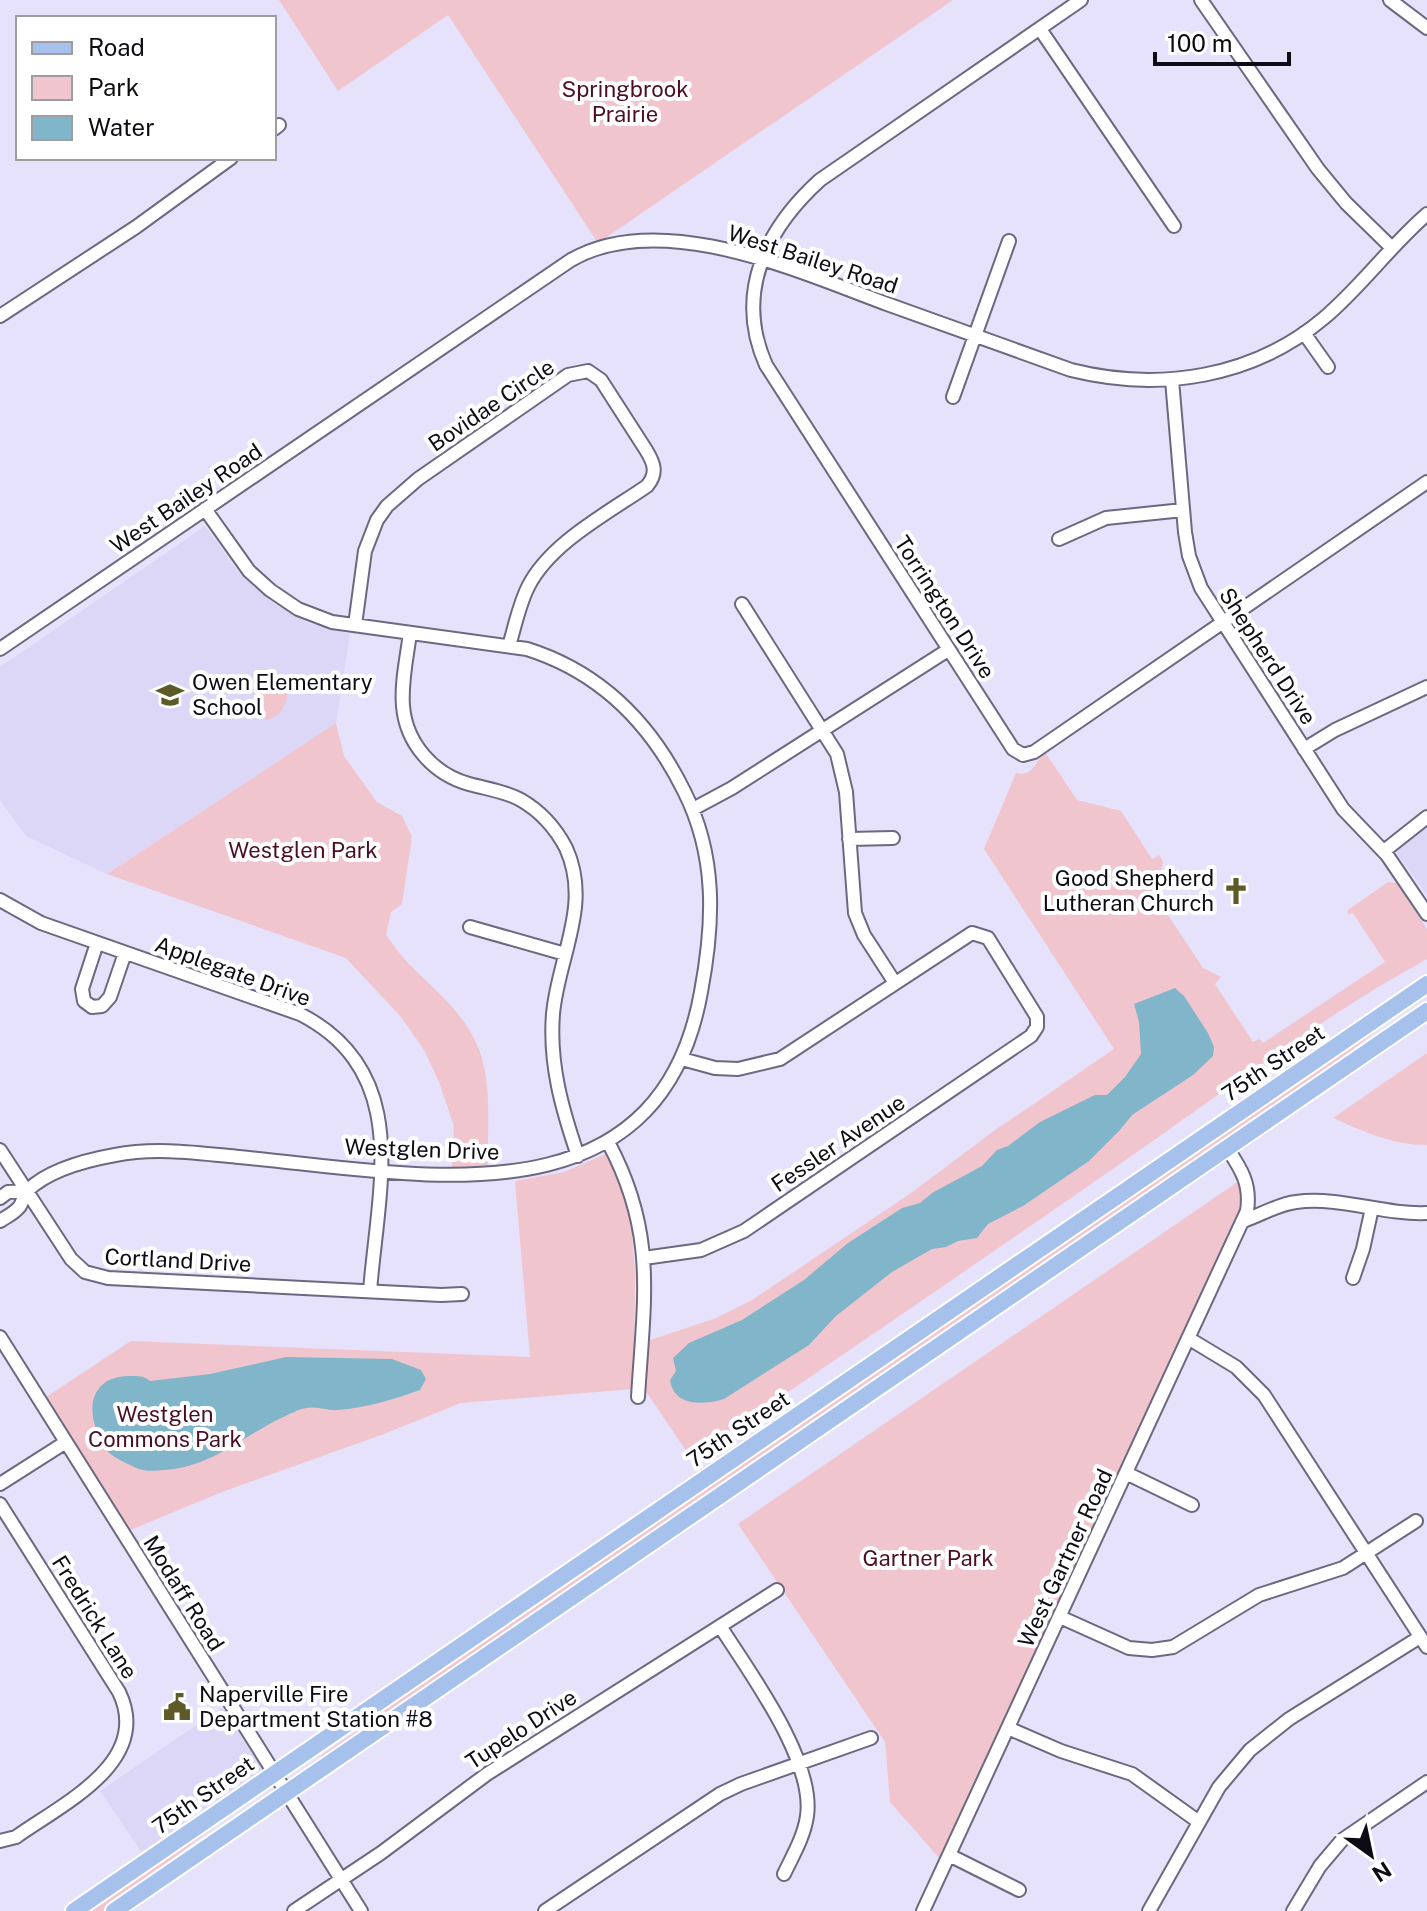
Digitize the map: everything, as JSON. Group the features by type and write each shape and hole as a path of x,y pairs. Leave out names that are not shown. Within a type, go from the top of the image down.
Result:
{"main road":[{"name":"75th Street","path":"74,1911 1427,984"},
{"name":"75th Street","path":"114,1911 1427,1011"}],"street":[{"name":"Torrington Drive","path":"1081,0 820,180 784,219 762,260 753,288 752,318 756,340 766,365 948,650 1019,754 1027,755 1221,622"},
{"path":"1201,0 1318,169 1346,203 1391,247"},
{"path":"1390,0 1427,28"},
{"path":"1040,29 1174,226"},
{"path":"1,315 136,227 228,160"},
{"name":"West Bailey Road","path":"0,649 582,254 621,244 665,242 721,248 1094,376 1172,380 1211,375 1240,366 1276,351 1304,333 1336,307 1391,247 1427,214"},
{"path":"953,397 1009,241"},
{"path":"1304,333 1328,367"},
{"name":"Bovidae Circle","path":"355,625 369,538 377,520 392,500 568,375 588,371 601,380 653,461 653,476 647,486 561,546 544,563 528,587 509,646"},
{"name":"Shepherd Drive","path":"1172,380 1186,542 1195,574 1221,622 1343,809 1384,851 1427,914"},
{"path":"1221,622 1427,482"},
{"name":"Westglen Drive","path":"0,1198 8,1192 27,1191 50,1176 81,1163 119,1154 156,1151 445,1174 492,1174 543,1167 608,1142 637,1119 653,1102 682,1059 698,1011 711,929 710,874 693,809 656,744 618,698 587,675 538,653 509,646 355,625 320,618 298,609 270,590 243,564 205,509"},
{"path":"1059,539 1106,518 1183,510"},
{"path":"682,1059 715,1068 738,1069 769,1063 794,1051 895,983 864,935 855,913 844,776 837,754 742,604"},
{"path":"410,633 403,704 410,733 419,750 432,764 457,780 522,800 549,822 565,846 572,864 577,890 575,921 553,1013 553,1062 563,1111 578,1156"},
{"path":"693,809 732,788 948,650"},
{"path":"1304,749 1335,730 1427,687"},
{"path":"1384,851 1427,817"},
{"path":"849,839 893,838"},
{"name":"Applegate Drive","path":"0,900 29,918 277,1005 311,1020 330,1033 355,1059 375,1096 382,1128 370,1291"},
{"path":"470,927 565,954"},
{"name":"Fessler Avenue","path":"644,1258 701,1250 744,1231 1031,1036 1037,1027 1035,1011 982,934 964,936 895,983"},
{"path":"97,943 82,989 84,1001 92,1007 102,1006 110,997 125,953"},
{"path":"608,1142 633,1198 640,1222 644,1258 638,1397"},
{"name":"West Gartner Road","path":"923,1911 1243,1221 1248,1186 1227,1148"},
{"name":"Cortland Drive","path":"0,1150 71,1259 93,1275 462,1294"},
{"name":"Westglen Drive","path":"0,1221 18,1209 27,1191"},
{"path":"1243,1221 1301,1201 1427,1213"},
{"path":"1353,1278 1372,1208"},
{"name":"Modaff Road","path":"0,1337 361,1911"},
{"path":"1149,1911 1232,1770 1270,1732 1424,1642 1256,1386 1236,1367 1188,1338"},
{"path":"0,1484 66,1442"},
{"path":"1126,1473 1192,1505"},
{"name":"Fredrick Lane","path":"0,1504 119,1692 125,1709 126,1729 120,1752 106,1772 16,1837 0,1841"},
{"path":"1060,1617 1129,1648 1152,1650 1173,1647 1259,1595 1290,1583 1330,1574 1416,1521"},
{"name":"Tupelo Drive","path":"294,1911 392,1845 487,1774 777,1590"},
{"path":"720,1626 770,1704 798,1763 805,1789 807,1812 803,1833 784,1874"},
{"path":"1008,1728 1061,1751 1132,1774 1199,1822"},
{"path":"545,1911 720,1794 871,1738"},
{"path":"1293,1911 1336,1846 1427,1782"},
{"path":"949,1855 1019,1890"}],"shaded area":[{"name":"Owen Elementary School","path":"205,526 240,574 273,603 308,623 350,634 336,723 107,874 26,836 0,800 0,667"},
{"path":"1427,818 1427,895 1390,844"},
{"path":"223,1707 263,1769 141,1852 100,1791"}],"green space":[{"name":"Springbrook Prairie","path":"279,0 953,0 598,243 448,15 338,91"},
{"path":"280,675 289,684 286,701 277,715 267,720 257,711 256,700 266,688 265,685"},
{"name":"Westglen Park","path":"336,723 344,756 377,802 402,816 412,837 402,904 391,912 386,935 406,961 451,1005 476,1041 487,1082 488,1167 452,1167 454,1126 424,1050 401,1017 346,958 107,874"},
{"path":"1045,752 1077,800 1121,811 1152,859 1159,855 1163,862 1155,898 1164,903 1164,909 1203,968 1221,977 1215,984 1253,1042 1259,1039 1263,1043 1385,962 1353,913 1348,915 1348,910 1388,882 1397,883 1427,929 1427,959 1313,1029 691,1458 645,1390 650,1340 716,1318 752,1300 911,1193 991,1133 1114,1049 984,849 1016,773 1030,771"},
{"path":"1373,1027 1375,1032 1287,1101 306,1770 449,1660"},
{"path":"1427,1053 1427,1145 1390,1140 1333,1118"},
{"name":"Westglen Commons Park","path":"608,1153 630,1211 635,1272 634,1389 461,1403 222,1492 128,1531 46,1397 131,1341 530,1357 515,1181 564,1172"},
{"name":"Gartner Park","path":"1239,1181 1243,1190 1242,1206 940,1859 890,1802 885,1742 738,1524"},
{"path":"257,1794 104,1911 84,1911"}],"water":[{"path":"1175,988 1184,996 1208,1033 1214,1047 1213,1056 1193,1075 1132,1115 1089,1161 1023,1206 988,1224 977,1238 932,1249 892,1272 836,1316 809,1345 724,1399 699,1403 677,1395 670,1380 676,1371 673,1358 689,1343 742,1320 804,1280 848,1243 902,1208 920,1203 932,1193 982,1166 997,1150 1008,1146 1040,1122 1095,1095 1107,1095 1141,1054 1139,1022 1134,1004"},
{"path":"286,1357 392,1359 421,1370 426,1379 420,1390 380,1403 338,1410 300,1410 210,1458 180,1468 138,1469 114,1457 102,1444 92,1411 96,1394 107,1381 128,1376 150,1381 210,1374"}],"place":[{"name":"Owen Elementary School","path":"170,695"},
{"name":"Good Shepherd Lutheran Church","path":"1236,891"},
{"name":"Naperville Fire Department Station #8","path":"177,1707"}]}
